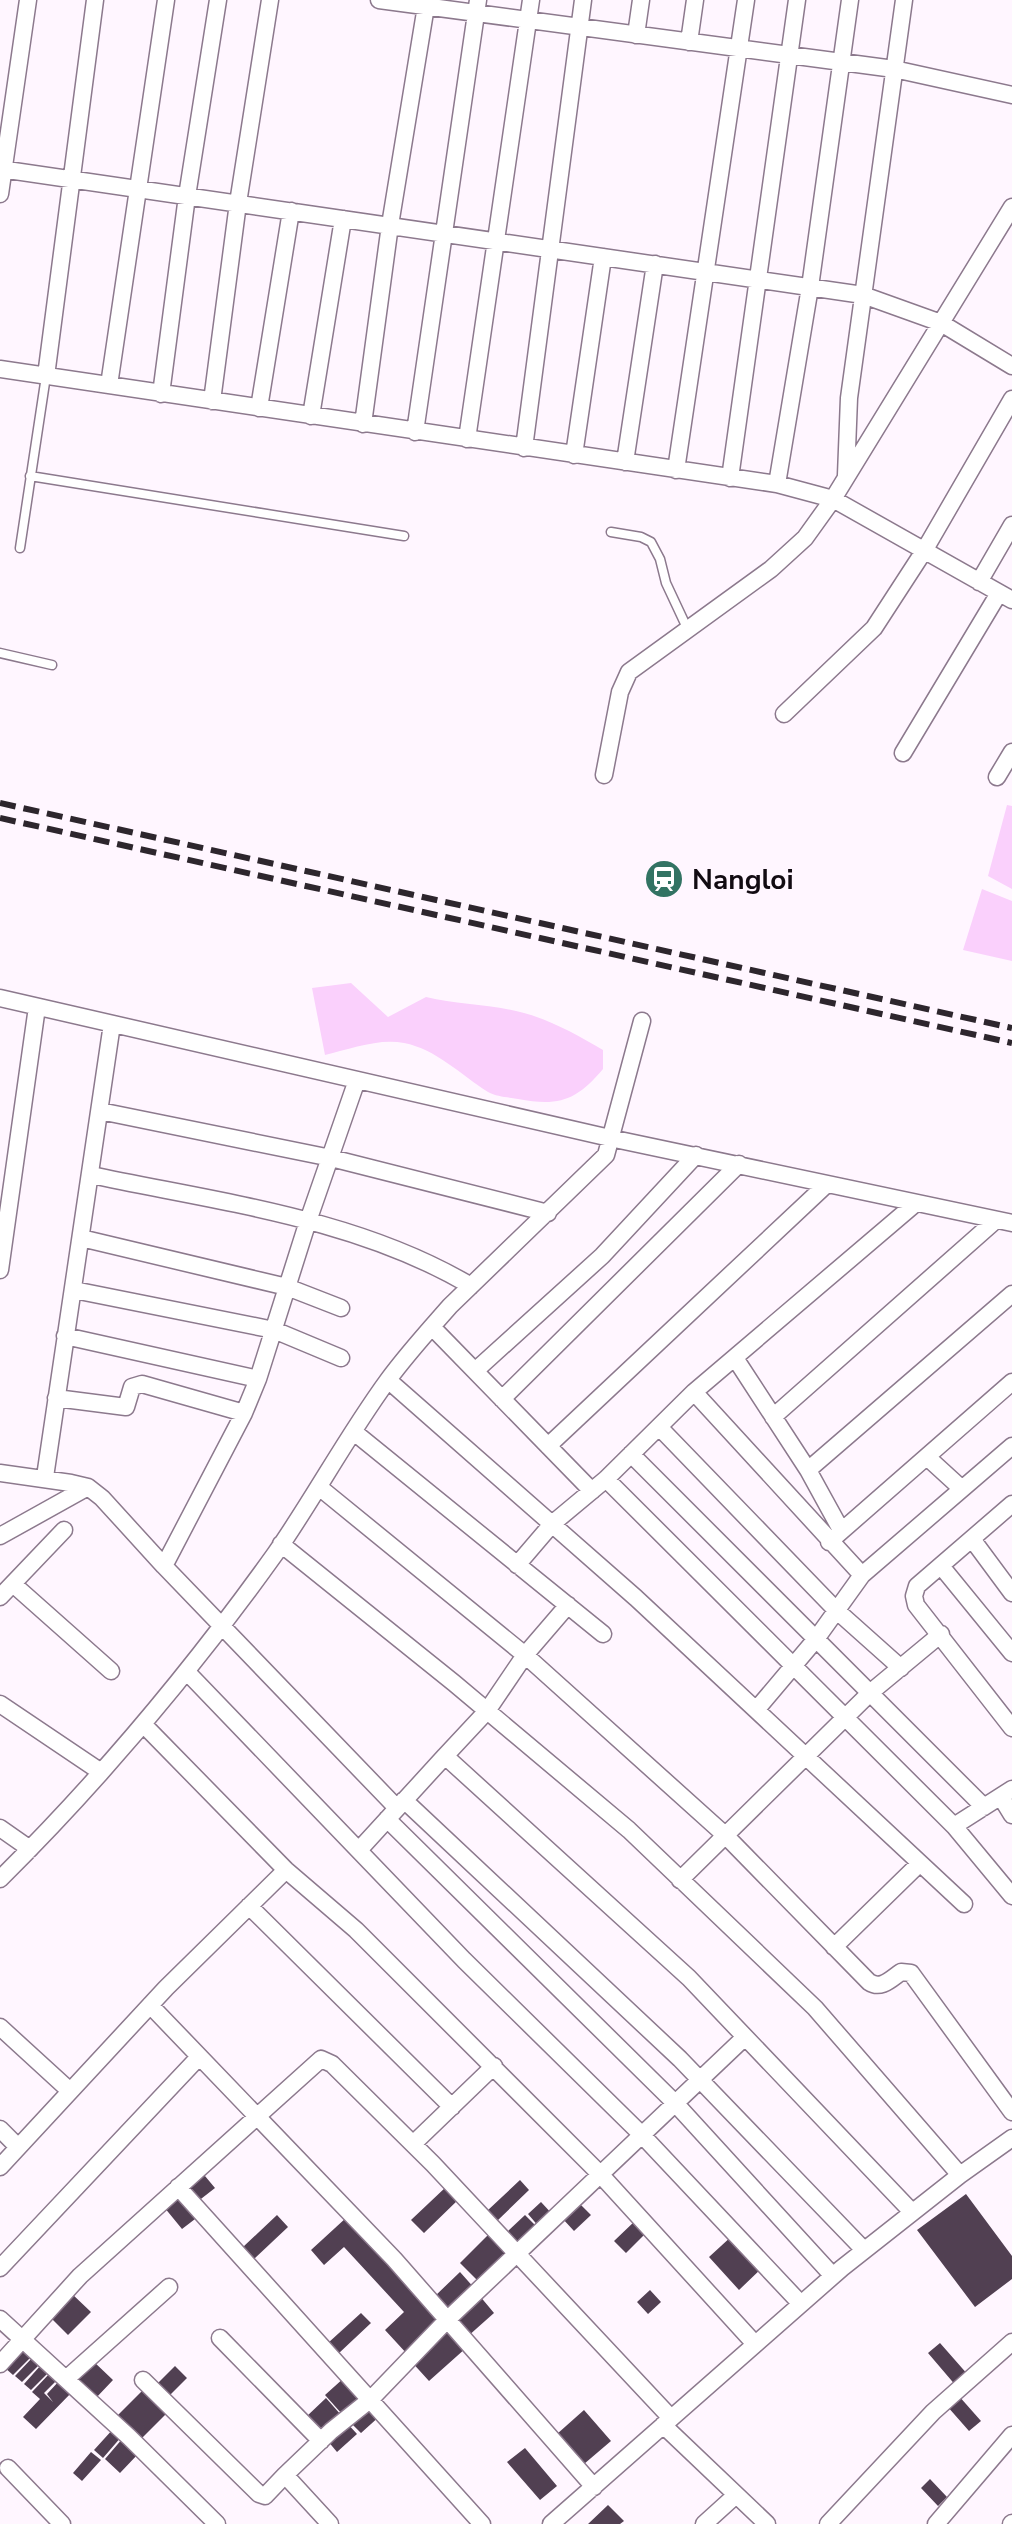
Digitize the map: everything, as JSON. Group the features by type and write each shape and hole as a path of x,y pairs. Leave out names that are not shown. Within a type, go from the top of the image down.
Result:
{"street":[{"path":"0,194 28,0"},
{"path":"46,376 95,0"},
{"path":"109,385 166,0"},
{"path":"161,394 187,196 218,0"},
{"path":"212,401 238,203 270,0"},
{"path":"379,0 477,7 529,20 894,69 1012,95"},
{"path":"467,439 531,0"},
{"path":"524,448 583,0"},
{"path":"636,35 641,0"},
{"path":"689,42 695,0"},
{"path":"676,470 746,0"},
{"path":"730,478 797,0"},
{"path":"777,484 810,287 850,0"},
{"path":"846,477 849,398 904,0"},
{"path":"363,424 390,225 426,3"},
{"path":"415,432 477,7"},
{"path":"2,169 863,295 941,323 1012,366"},
{"path":"604,775 620,692 629,672 771,569 805,538 833,499 1012,207"},
{"path":"259,408 291,211"},
{"path":"311,416 343,219"},
{"path":"574,455 603,257"},
{"path":"625,462 655,264"},
{"path":"0,369 777,484 833,499 1006,597 903,753"},
{"path":"784,714 874,628 924,551 1012,399"},
{"path":"979,582 1012,525"},
{"path":"997,777 1012,752"},
{"path":"0,998 610,1138 1004,1222"},
{"path":"0,1270 37,1007"},
{"path":"0,1879 63,1817 187,1672 281,1544 388,1380 432,1327 598,1166 606,1155 642,1021"},
{"path":"45,1477 112,1024"},
{"path":"164,1566 244,1413 258,1379 357,1080"},
{"path":"100,1111 331,1158 548,1213"},
{"path":"475,1371 602,1256 696,1155"},
{"path":"502,1399 739,1164"},
{"path":"91,1175 308,1221 407,1252 433,1263 471,1286"},
{"path":"548,1446 827,1184"},
{"path":"517,1565 552,1524 606,1479 694,1392 916,1203"},
{"path":"773,1417 1004,1222"},
{"path":"81,1238 287,1287 341,1308"},
{"path":"74,1290 274,1330 341,1358"},
{"path":"808,1470 1012,1294"},
{"path":"432,1327 592,1491"},
{"path":"65,1336 258,1379"},
{"path":"735,1358 808,1470 835,1536"},
{"path":"388,1380 552,1524 964,1904"},
{"path":"835,1536 1012,1382"},
{"path":"56,1398 121,1407 129,1403 132,1387 142,1384 244,1413"},
{"path":"694,1392 835,1536 862,1575"},
{"path":"659,1427 836,1610 901,1668"},
{"path":"354,1432 603,1634"},
{"path":"756,1710 816,1639 862,1575 1012,1446"},
{"path":"631,1454 984,1807"},
{"path":"927,1457 962,1489"},
{"path":"0,1473 45,1477 88,1487 102,1498 675,2103 833,2276"},
{"path":"606,1479 954,1826 1012,1896"},
{"path":"0,1536 88,1487"},
{"path":"319,1487 525,1655 725,1835 874,1986 901,1972 911,1973 1012,2112"},
{"path":"1011,1723 916,1605 914,1596 917,1586 1012,1504"},
{"path":"0,1597 64,1530"},
{"path":"972,1539 1012,1593"},
{"path":"281,1544 629,1830 815,2008 960,2175"},
{"path":"941,1566 1012,1653"},
{"path":"13,1584 111,1671"},
{"path":"359,1850 487,1711 525,1655 568,1605"},
{"path":"680,1880 804,1755 871,1692 941,1634"},
{"path":"187,1672 464,1960 642,2135 801,2304"},
{"path":"0,1704 101,1772"},
{"path":"143,1724 286,1870 356,1930 494,2066 600,2174 755,2344"},
{"path":"445,1756 689,1978 912,2212"},
{"path":"954,1826 1006,1793 1012,1815"},
{"path":"396,1809 700,2080 864,2250"},
{"path":"0,1828 30,1849"},
{"path":"834,1947 920,1863"},
{"path":"0,2167 150,2005 286,1870"},
{"path":"249,1906 452,2107"},
{"path":"150,2005 394,2259 594,2487"},
{"path":"0,2027 70,2091"},
{"path":"143,2380 259,2494 265,2496 321,2441 371,2399 448,2319 745,2037"},
{"path":"0,2268 198,2058"},
{"path":"0,2364 80,2276 316,2062 326,2060 413,2144 667,2422 767,2524"},
{"path":"413,2144 494,2066"},
{"path":"0,2129 18,2147"},
{"path":"551,2524 864,2250 1012,2138"},
{"path":"178,2187 482,2524"},
{"path":"66,2379 169,2287"},
{"path":"0,2319 129,2437 217,2524"},
{"path":"220,2338 321,2441"},
{"path":"828,2524 933,2412 1012,2342"},
{"path":"936,2524 1012,2435"},
{"path":"8,2468 62,2524"},
{"path":"285,2475 330,2524"},
{"path":"704,2524 736,2495"}],"lane":[{"path":"20,548 46,376"},
{"path":"30,476 404,536"},
{"path":"611,532 641,537 651,542 689,631"},
{"path":"0,653 52,665"}],"shaded area":[{"path":"1007,805 1012,806 1012,889 988,876"},
{"path":"982,889 1012,901 1012,961 963,950"},
{"path":"351,983 388,1017 426,997 535,1016 603,1050 603,1069 575,1094 566,1099 545,1102 491,1094 438,1057 404,1043 375,1043 325,1055 312,988"}],"building":[{"path":"200,2170 215,2188 197,2202 183,2185"},
{"path":"520,2180 529,2190 497,2221 487,2211"},
{"path":"447,2186 460,2198 424,2233 411,2220"},
{"path":"181,2194 199,2216 182,2229 164,2207"},
{"path":"966,2194 1012,2256 1012,2279 975,2307 917,2230"},
{"path":"541,2202 554,2216 540,2228 528,2214"},
{"path":"578,2202 591,2215 574,2231 562,2218"},
{"path":"277,2215 288,2227 254,2259 243,2247"},
{"path":"525,2215 540,2230 522,2248 507,2232"},
{"path":"347,2217 444,2322 408,2355 385,2330 404,2312 344,2247 324,2265 311,2250"},
{"path":"636,2220 648,2231 626,2253 614,2241"},
{"path":"491,2232 513,2254 482,2285 460,2263"},
{"path":"733,2235 763,2267 739,2290 709,2257"},
{"path":"460,2272 476,2290 451,2314 434,2297"},
{"path":"650,2290 661,2302 648,2314 637,2302"},
{"path":"71,2293 91,2312 68,2335 49,2316"},
{"path":"479,2295 494,2313 467,2337 451,2319"},
{"path":"361,2313 371,2323 338,2354 328,2343"},
{"path":"446,2326 466,2348 429,2381 409,2359"},
{"path":"940,2343 969,2376 957,2387 928,2353"},
{"path":"23,2347 32,2356 13,2375 4,2367"},
{"path":"33,2357 40,2364 22,2382 15,2376"},
{"path":"92,2360 113,2380 95,2399 74,2379"},
{"path":"41,2365 49,2372 31,2390 24,2384"},
{"path":"175,2366 187,2378 169,2396 157,2384"},
{"path":"50,2373 57,2380 44,2393 53,2402 47,2394 60,2380 73,2391 36,2429 23,2417 40,2399 32,2392"},
{"path":"345,2377 362,2397 342,2414 325,2395"},
{"path":"146,2387 170,2410 140,2440 116,2417"},
{"path":"958,2395 981,2421 969,2431 947,2406"},
{"path":"326,2398 341,2415 322,2434 306,2417"},
{"path":"370,2404 381,2415 361,2433 350,2422"},
{"path":"584,2410 611,2441 584,2464 557,2434"},
{"path":"346,2422 357,2434 337,2452 327,2440"},
{"path":"114,2428 122,2436 103,2458 94,2450"},
{"path":"123,2438 139,2453 120,2473 105,2459"},
{"path":"525,2448 557,2486 540,2500 507,2462"},
{"path":"91,2452 101,2460 82,2481 73,2473"},
{"path":"930,2479 947,2497 938,2506 921,2488"},
{"path":"608,2505 624,2521 620,2524 588,2524"}],"railway":[{"path":"0,803 1012,1028"},
{"path":"0,818 1012,1043"}],"place":[{"name":"Nangloi","path":"664,879"}]}
